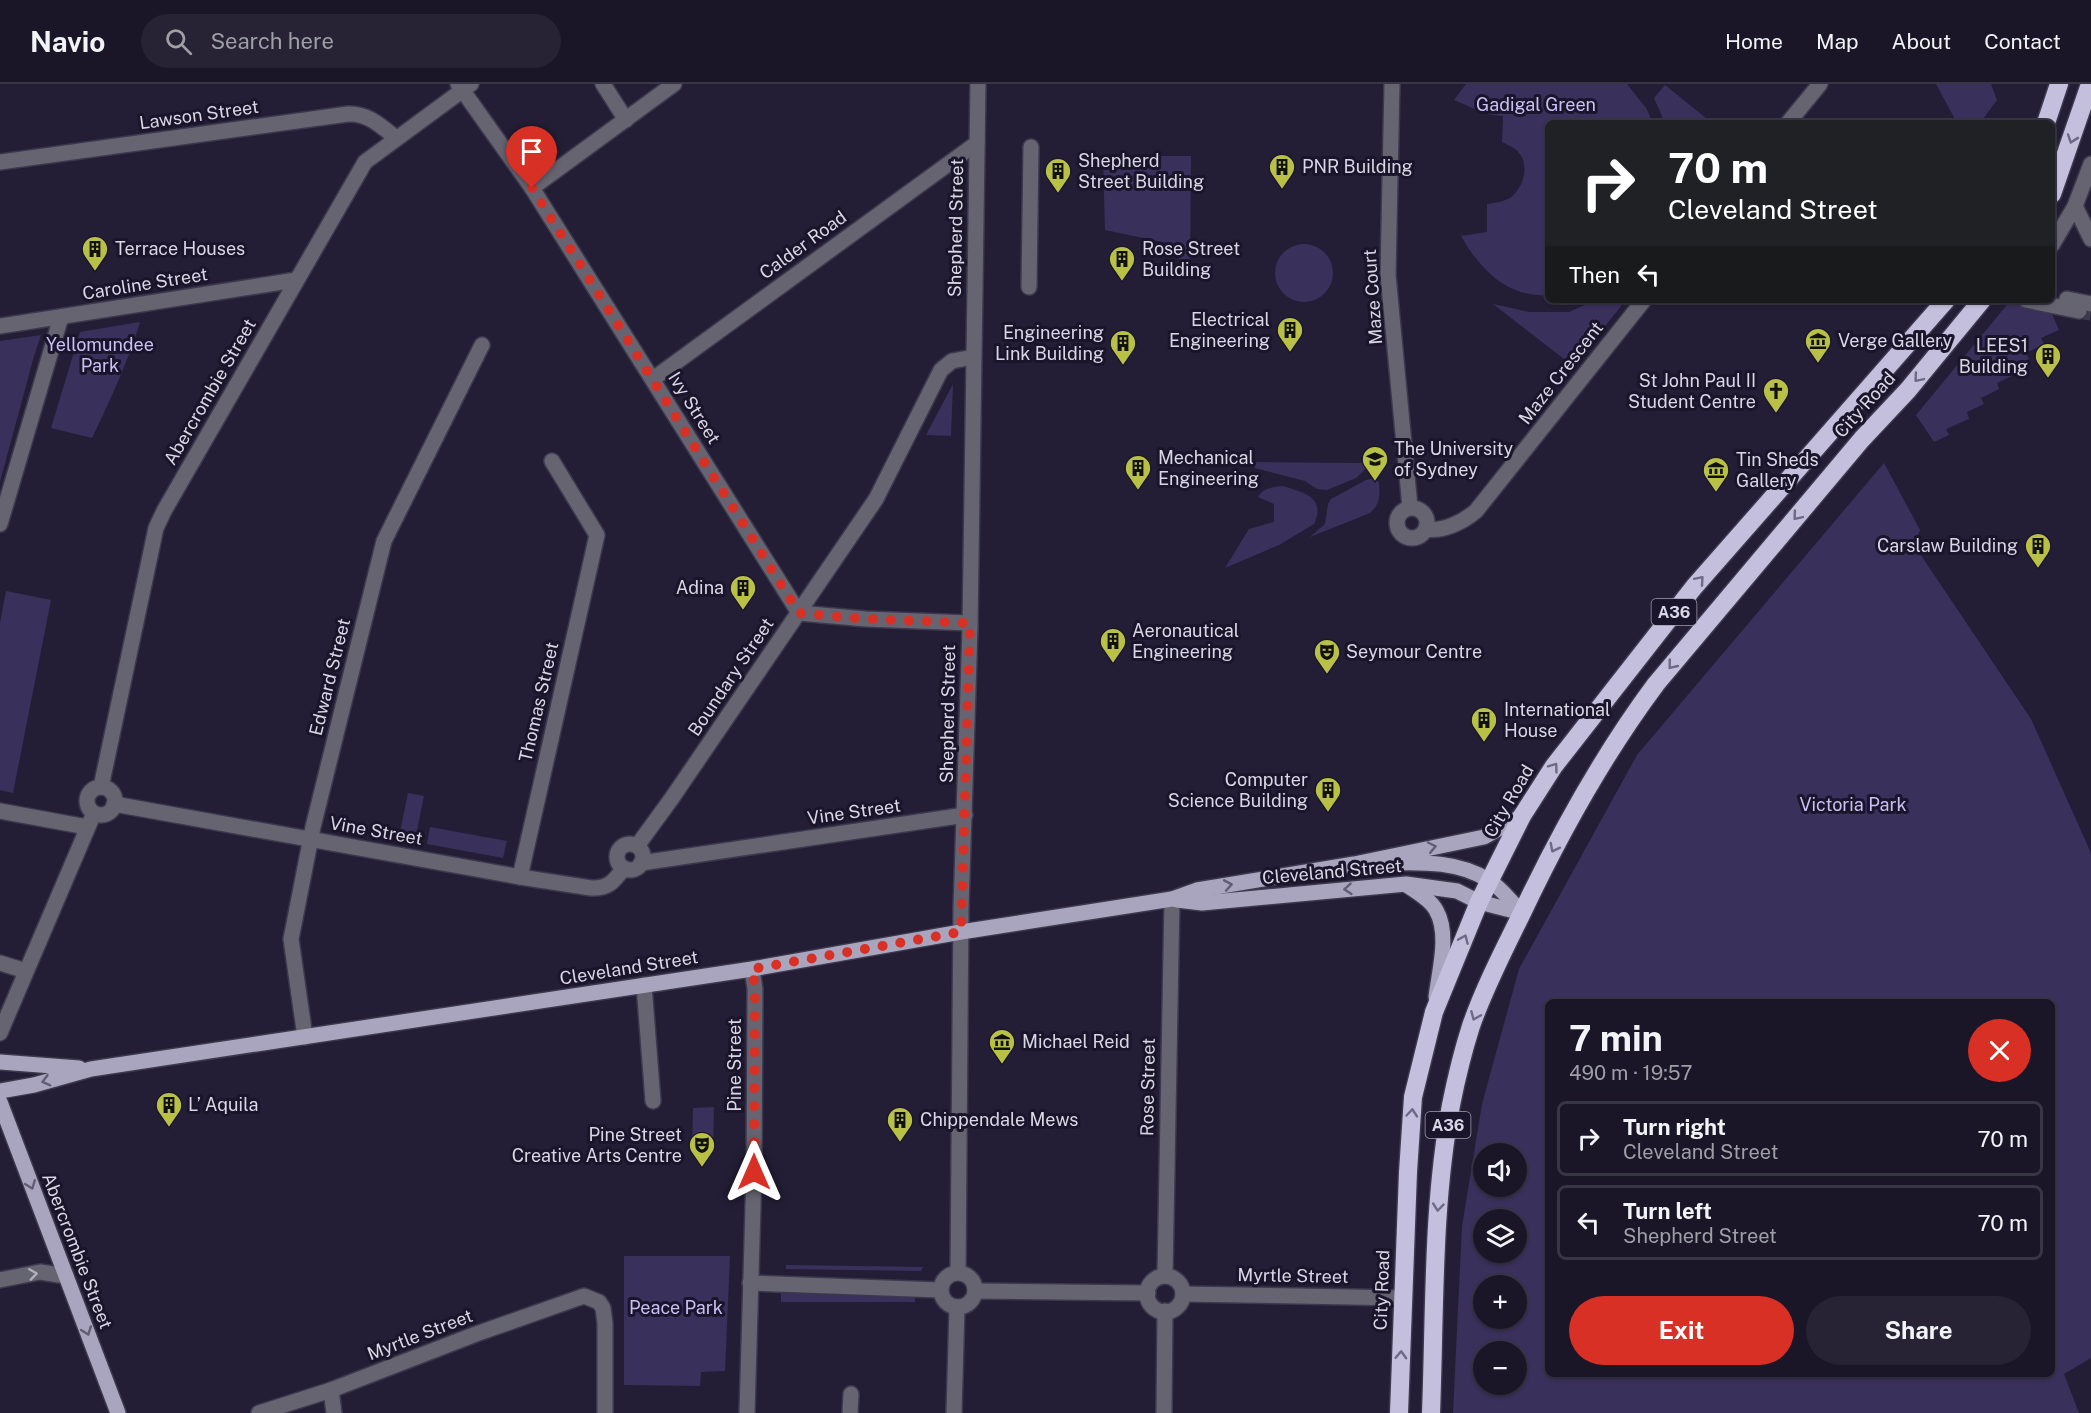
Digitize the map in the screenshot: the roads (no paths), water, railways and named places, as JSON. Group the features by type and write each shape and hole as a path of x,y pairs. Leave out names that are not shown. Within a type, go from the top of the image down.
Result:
{"highway":[{"path":"2047,120 2059,84"},
{"path":"2055,185 2090,84"},
{"name":"City Road","path":"1399,1413 1413,1097 1434,1012 1479,902 1522,816 1554,766 1694,587 1943,303"},
{"name":"City Road","path":"1431,1413 1435,1240 1451,1105 1471,1026 1522,913 1575,807 1638,708 1708,621 1862,439 1921,375 1980,303"}],"main road":[{"name":"Cleveland Street","path":"0,1090 34,1085 92,1069 752,969 961,932 1172,899 1197,890 1354,864 1484,837 1522,816"},
{"name":"Cleveland Street","path":"1354,864 1424,862 1461,867 1490,880 1522,913"},
{"name":"Cleveland Street","path":"1172,899 1202,903 1406,884 1457,891 1479,902 1522,913"},
{"path":"1406,884 1426,898 1436,910 1442,926 1443,943 1434,1012"},
{"name":"Cleveland Street","path":"0,1062 92,1069"},
{"name":"Abercrombie Street","path":"0,1102 118,1413"}],"street":[{"path":"603,84 626,120"},
{"path":"532,188 675,84"},
{"name":"Shepherd Street","path":"958,1272 961,932 970,623 978,84"},
{"name":"Maze Court","path":"1392,84 1388,275 1410,507"},
{"path":"1790,120 1820,84"},
{"name":"Abercrombie Street","path":"102,787 156,528 164,511 365,162 464,86"},
{"name":"Ivy Street","path":"464,86 532,188 799,613"},
{"name":"Lawson Street","path":"0,162 355,113 374,120 396,138"},
{"name":"Calder Road","path":"653,379 977,143"},
{"path":"1029,286 1031,147"},
{"path":"2055,240 2075,206 2091,164"},
{"path":"2075,206 2091,239"},
{"name":"Caroline Street","path":"0,326 296,280"},
{"path":"2055,298 2085,308"},
{"name":"Maze Crescent","path":"1426,529 1434,530 1466,520 1476,511 1642,303"},
{"path":"2048,303 2085,308"},
{"path":"0,524 61,317"},
{"name":"Edward Street","path":"305,1037 291,939 310,839 384,541 482,345"},
{"name":"Boundary Street","path":"637,846 876,499 941,369 952,361 973,357"},
{"name":"Thomas Street","path":"520,877 597,535 552,461"},
{"path":"1410,507 1423,512 1427,520 1426,529 1416,538 1406,537 1399,532 1396,523 1399,514 1410,507"},
{"path":"799,613 846,618 970,623"},
{"path":"0,811 90,820 106,813 114,804 114,799 110,791 102,787 93,789 87,797 90,820 0,1033"},
{"name":"Vine Street","path":"114,804 520,877 600,888 610,885 624,868"},
{"name":"Vine Street","path":"641,863 965,815"},
{"path":"627,844 637,846 642,853 641,863 634,869 624,868 619,864 617,858 620,849 627,844"},
{"name":"Rose Street","path":"1165,1276 1172,899"},
{"path":"0,963 26,971"},
{"name":"Pine Street","path":"747,1413 754,1172 755,989 752,969"},
{"path":"644,986 653,1101"},
{"path":"0,1280 40,1272 66,1276"},
{"path":"958,1272 970,1278 974,1283 975,1291 970,1302 957,1307 945,1302 940,1290 945,1277 958,1272"},
{"path":"1165,1276 1176,1280 1183,1294 1179,1305 1165,1311 1151,1304 1148,1293 1155,1280 1165,1276"},
{"path":"750,1283 940,1290"},
{"path":"975,1291 1148,1293"},
{"name":"Myrtle Street","path":"1183,1294 1403,1298"},
{"name":"Myrtle Street","path":"259,1413 331,1390 467,1337 584,1296 595,1299 601,1305 604,1317 605,1413"},
{"path":"954,1413 957,1307"},
{"path":"1164,1413 1165,1311"},
{"path":"331,1390 334,1413"},
{"path":"850,1394 850,1413"}],"tunnel":[{"path":"2079,311 2091,313"}],"place":[{"name":"PNR Building","path":"1282,190"},
{"name":"Shepherd Street Building","path":"1058,194"},
{"name":"Terrace Houses","path":"95,272"},
{"name":"Rose Street Building","path":"1122,282"},
{"name":"Electrical Engineering","path":"1290,353"},
{"name":"Verge Gallery","path":"1818,364"},
{"name":"Engineering Link Building","path":"1123,366"},
{"name":"LEES1 Building","path":"2048,379"},
{"name":"St John Paul II Student Centre","path":"1776,414"},
{"name":"The University of Sydney","path":"1375,482"},
{"name":"Mechanical Engineering","path":"1138,491"},
{"name":"Tin Sheds Gallery","path":"1716,493"},
{"name":"Carslaw Building","path":"2038,569"},
{"name":"Adina","path":"743,611"},
{"name":"Aeronautical Engineering","path":"1113,664"},
{"name":"Seymour Centre","path":"1327,675"},
{"name":"International House","path":"1484,743"},
{"name":"Computer Science Building","path":"1328,813"},
{"name":"Michael Reid","path":"1002,1065"},
{"name":"L’ Aquila","path":"169,1128"},
{"name":"Chippendale Mews","path":"900,1143"},
{"name":"Pine Street Creative Arts Centre","path":"702,1168"}],"park label":[{"name":"Gadigal Green","path":"1536,105"},
{"name":"Yellomundee Park","path":"100,355"},
{"name":"Victoria Park","path":"1853,805"},
{"name":"Peace Park","path":"676,1308"}]}
